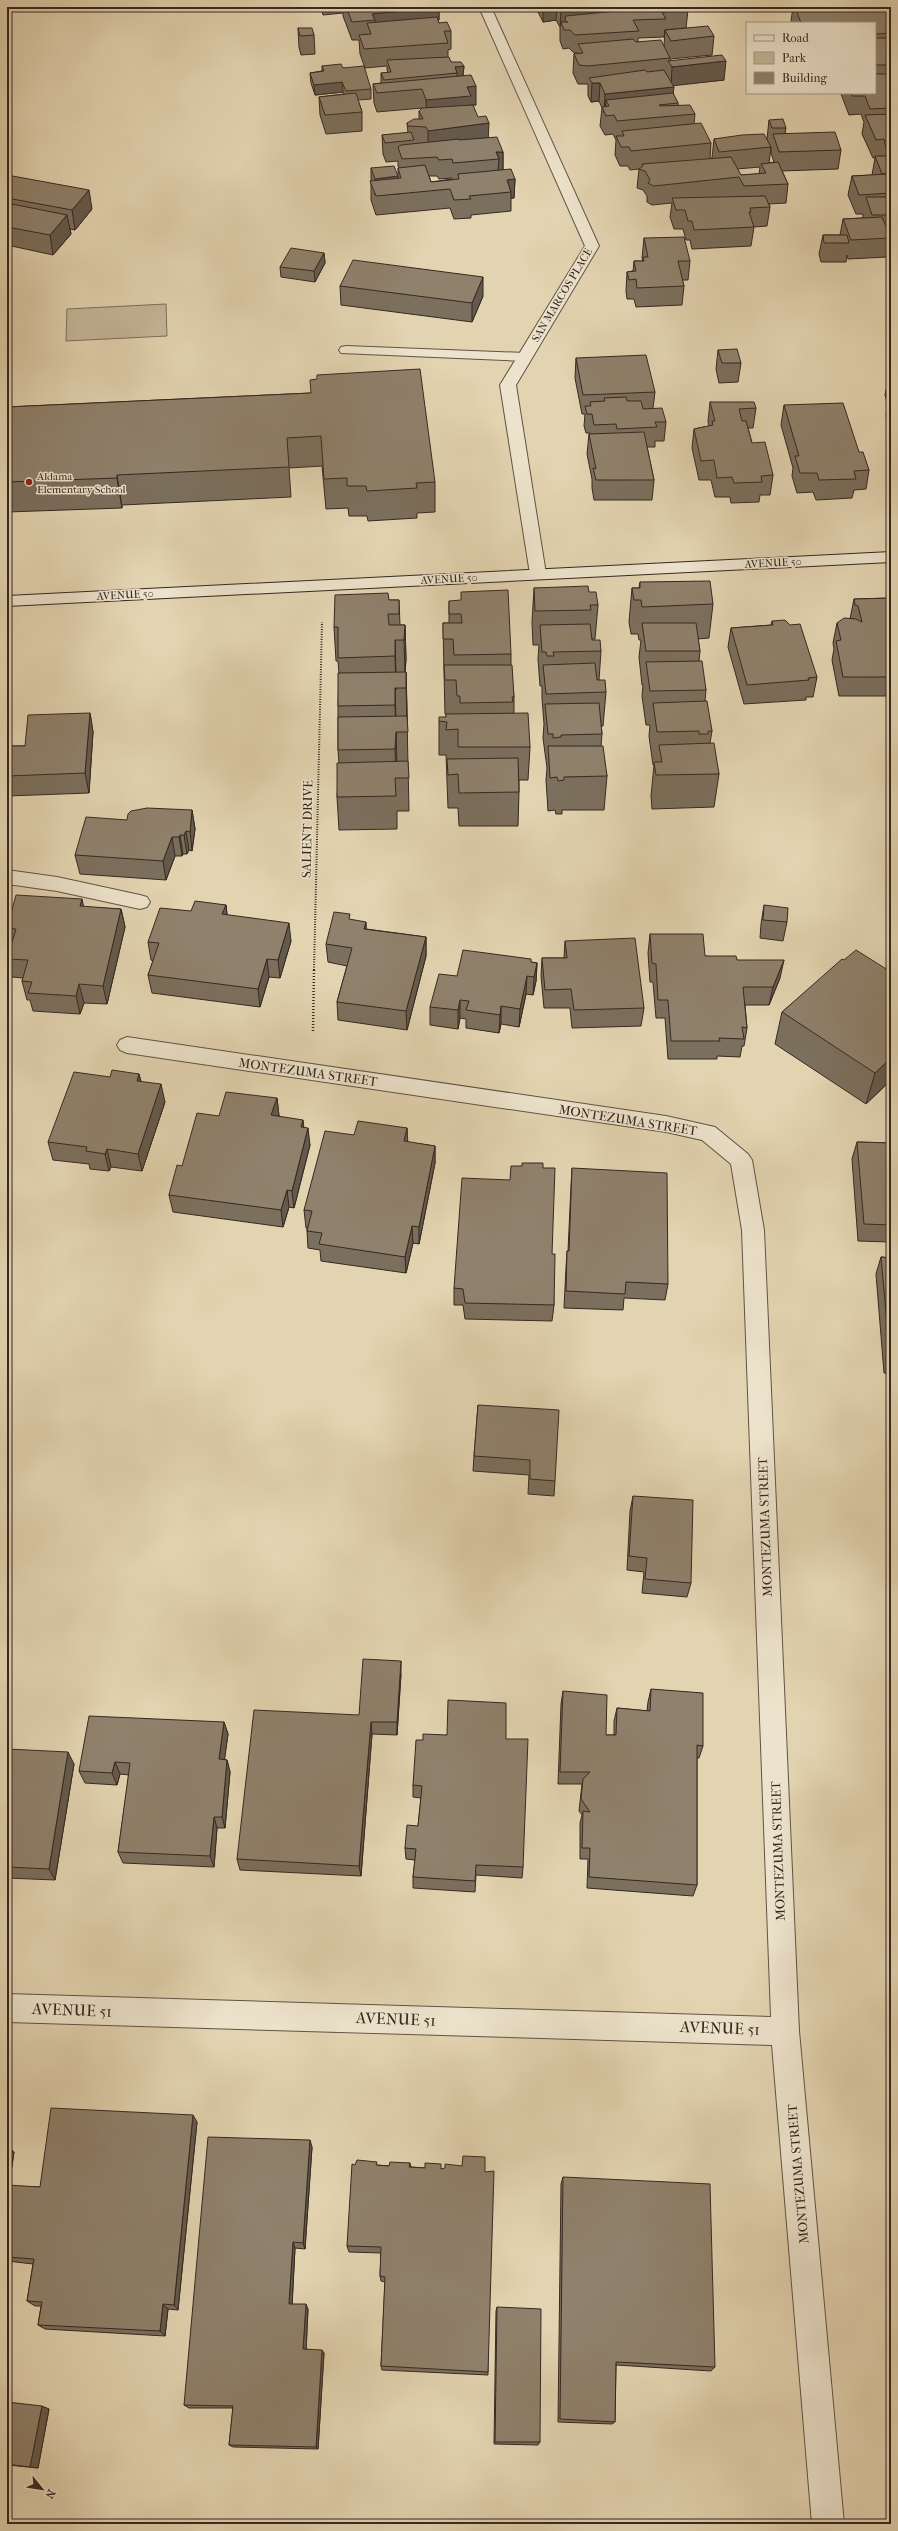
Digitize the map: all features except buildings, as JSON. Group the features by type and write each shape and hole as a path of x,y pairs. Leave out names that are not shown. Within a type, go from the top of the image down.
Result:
{"street":[{"name":"SAN MARCOS PLACE","path":"485,7 592,246 508,385 538,574"},
{"path":"346,350 525,357"},
{"name":"AVENUE 50","path":"7,601 891,557"},
{"path":"7,876 57,884 140,902"},
{"name":"MONTEZUMA STREET","path":"127,1045 666,1124 708,1133 741,1160 753,1230 785,2031 828,2524"},
{"name":"AVENUE 51","path":"7,2008 785,2031"}],"path":[{"name":"SALIENT DRIVE","path":"313,1073 322,586"}],"green space":[{"path":"166,304 167,336 66,341 67,309"}],"place":[{"name":"Aldama Elementary School","path":"29,482"}]}
